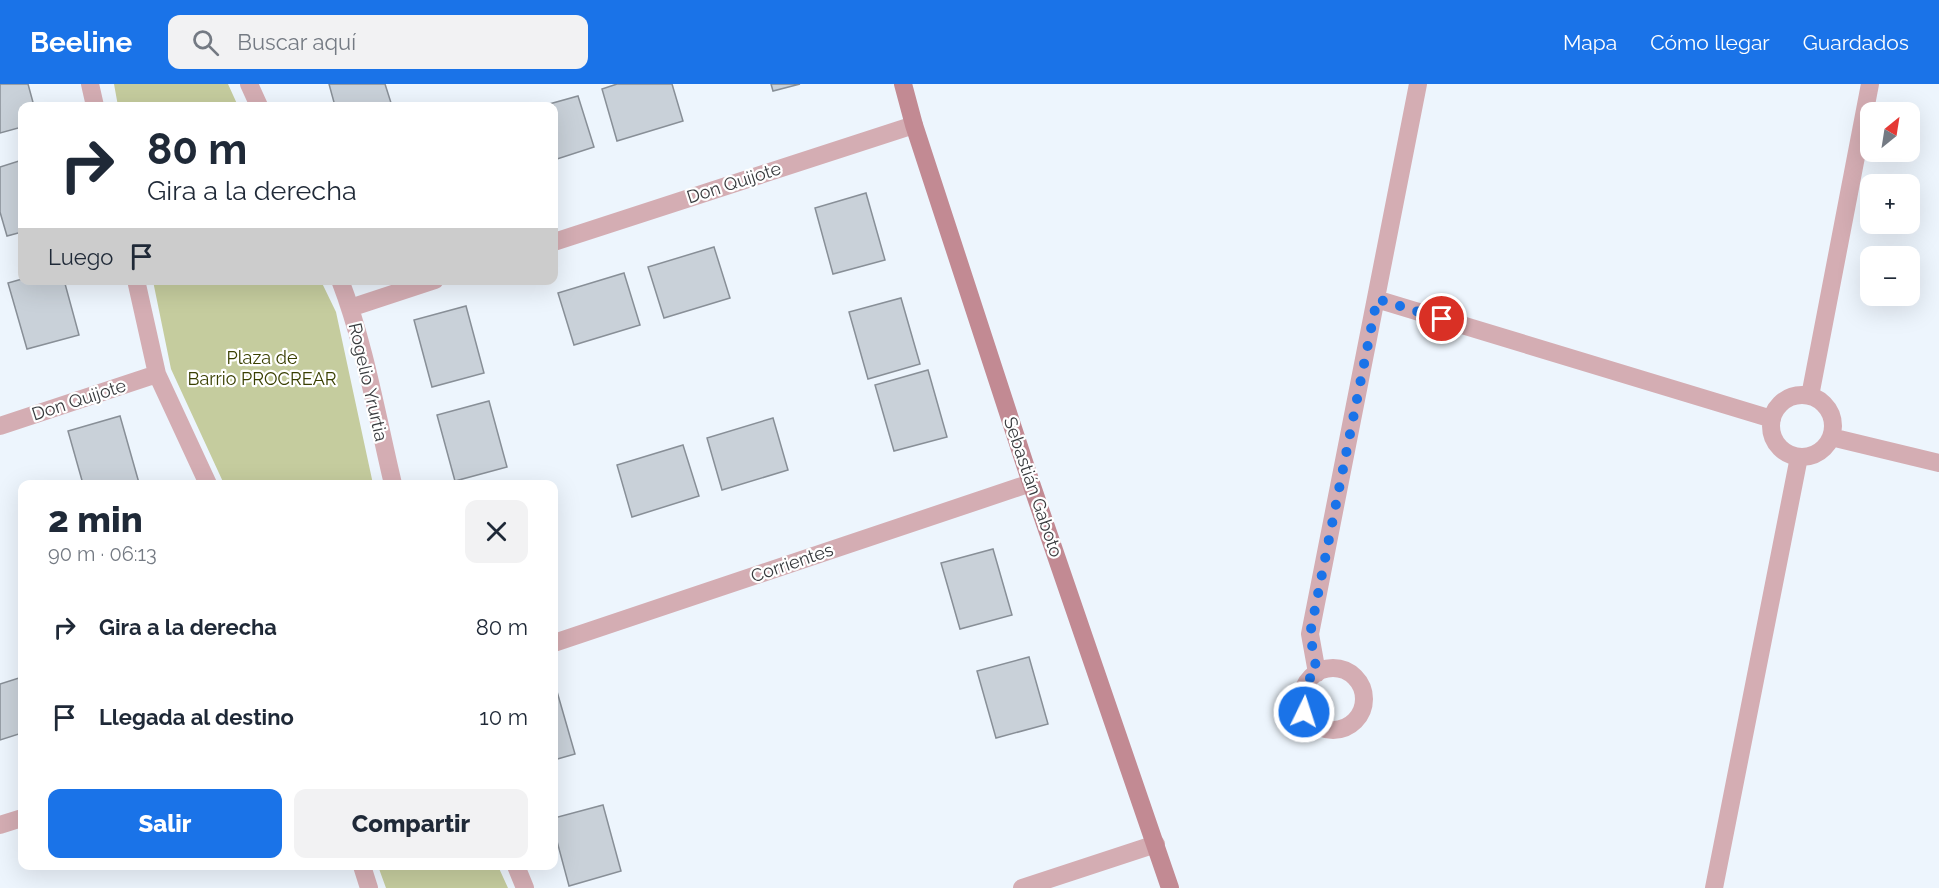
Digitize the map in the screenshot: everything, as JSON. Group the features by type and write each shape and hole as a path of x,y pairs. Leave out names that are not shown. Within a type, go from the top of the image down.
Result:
{"street":[{"path":"90,84 94,102"},
{"path":"249,84 257,102"},
{"name":"Sebastián Gaboto","path":"903,84 914,125 1031,483 1170,888"},
{"path":"1317,673 1310,634 1418,84"},
{"path":"1810,396 1870,84"},
{"name":"Don Quijote","path":"558,241 914,125"},
{"path":"136,285 157,374 206,480"},
{"name":"Rogelio Yrurtia","path":"342,285 350,308 392,480"},
{"path":"350,308 420,285"},
{"path":"1377,299 1772,419"},
{"name":"Don Quijote","path":"0,426 157,374"},
{"path":"1800,396 1810,396 1819,400 1831,416 1833,426 1831,437 1819,453 1809,457 1798,457 1779,448 1771,429 1772,419 1775,410 1782,403 1800,396"},
{"path":"1831,437 1939,463"},
{"path":"1714,888 1798,457"},
{"name":"Corrientes","path":"558,642 1031,483"},
{"path":"0,825 18,819"},
{"path":"1022,888 1156,844"},
{"path":"363,870 369,888"},
{"path":"518,870 525,888"}],"green space":[{"path":"114,84 228,84 236,102 117,102"},
{"name":"Plaza de Barrio PROCREAR","path":"154,285 323,285 336,312 372,480 222,480 171,369"},
{"path":"379,870 500,870 508,888 386,888"}],"building":[{"path":"0,84 28,84 33,102 18,102 18,128 0,133"},
{"path":"329,84 385,84 391,102 334,102"},
{"path":"617,84 672,84 683,121 617,141 602,89"},
{"path":"771,84 800,84 773,91"},
{"path":"578,96 594,147 558,159 556,102"},
{"path":"18,161 18,233 7,236 0,212 0,167"},
{"path":"866,193 885,260 833,274 815,208"},
{"path":"714,247 730,298 664,318 648,267"},
{"path":"624,273 640,325 574,345 558,293"},
{"path":"18,280 18,285 65,285 79,335 27,349 8,283"},
{"path":"901,298 920,364 868,379 849,312"},
{"path":"466,306 484,373 432,387 414,320"},
{"path":"928,370 947,437 894,451 875,385"},
{"path":"489,401 507,467 455,480 437,415"},
{"path":"120,416 138,480 82,480 68,431"},
{"path":"773,418 788,470 722,490 707,438"},
{"path":"683,445 699,496 632,517 617,465"},
{"path":"993,549 1012,615 960,629 941,563"},
{"path":"1029,657 1048,724 996,738 977,671"},
{"path":"18,678 18,734 0,740 0,684"},
{"path":"558,695 575,754 558,759"},
{"path":"603,805 621,871 569,886 558,845 558,817"}],"route":[{"path":"1304,712 1302,702 1306,682 1317,673 1310,634 1377,299 1442,319"}]}
